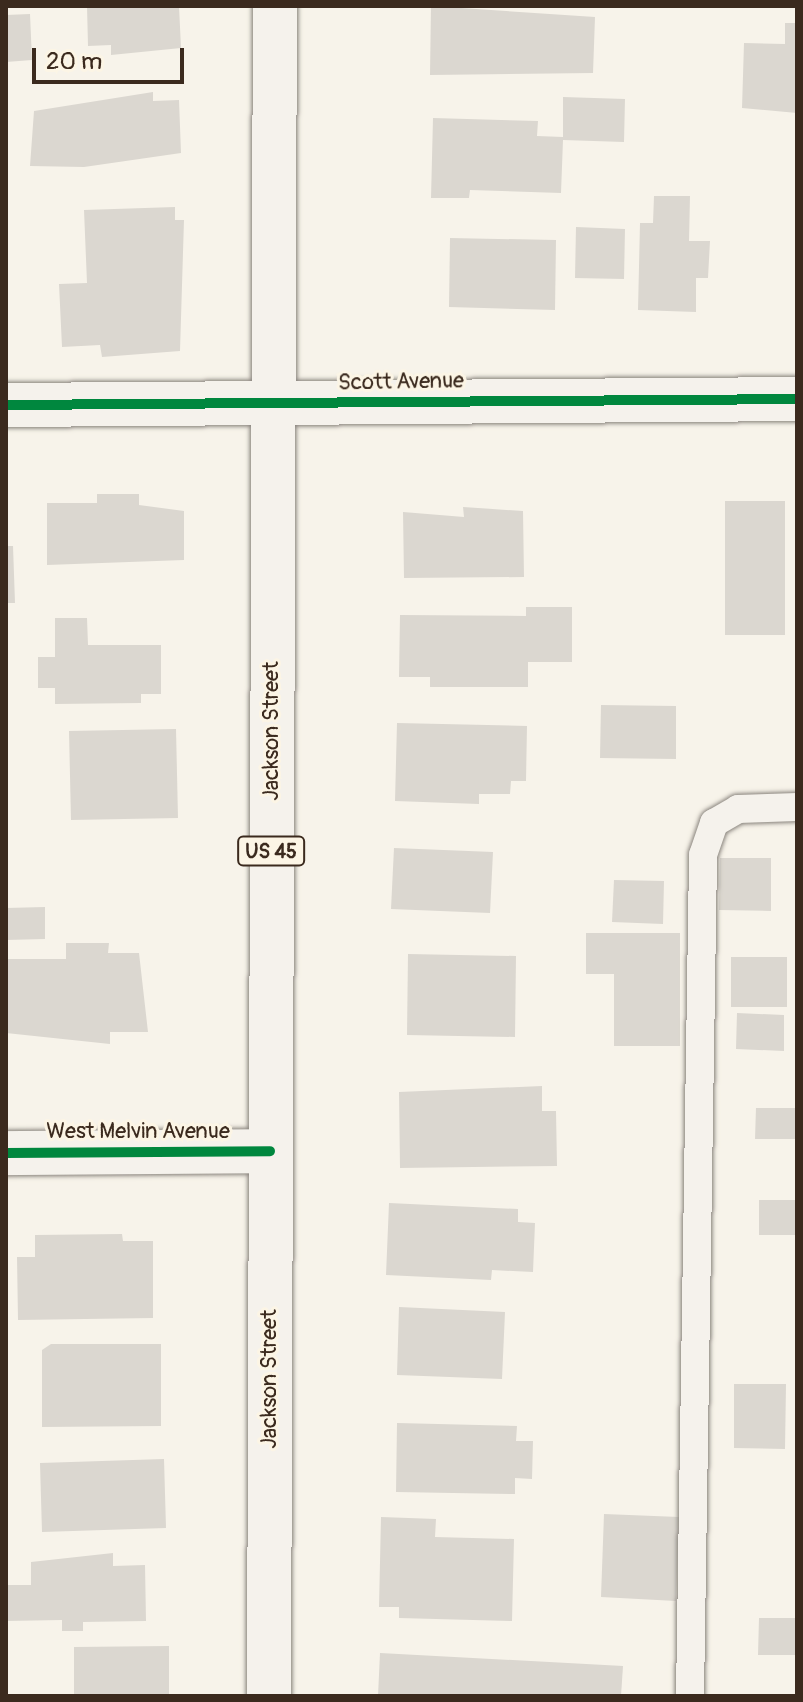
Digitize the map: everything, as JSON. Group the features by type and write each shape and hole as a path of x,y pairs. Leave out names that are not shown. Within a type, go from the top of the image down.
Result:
{"main road":[{"name":"Jackson Street","path":"269,1696 275,6"},
{"name":"Scott Avenue","path":"6,405 797,399"},
{"name":"West Melvin Avenue","path":"6,1153 270,1151"}],"lane":[{"path":"690,1696 703,855 714,823 738,809 797,807"}],"building":[{"path":"87,6 179,6 181,48 111,55 111,45 88,46"},
{"path":"431,6 595,17 593,73 430,75"},
{"path":"30,14 32,60 6,62 6,15"},
{"path":"785,23 797,23 797,113 742,108 744,43 785,44"},
{"path":"153,92 153,101 179,100 181,153 84,167 30,166 34,111"},
{"path":"563,97 625,99 624,142 563,140 561,193 470,190 469,198 431,198 433,118 538,121 537,136 563,137"},
{"path":"654,196 690,196 689,241 710,241 708,278 696,278 696,312 638,310 640,223 653,223"},
{"path":"175,207 175,220 184,220 180,351 102,357 100,345 62,347 59,284 87,283 84,210"},
{"path":"576,227 625,229 624,279 575,278"},
{"path":"450,238 556,240 555,310 449,307"},
{"path":"97,494 139,494 139,505 184,511 184,560 47,565 47,503 97,503"},
{"path":"725,501 785,501 785,635 725,635"},
{"path":"463,507 523,511 524,577 404,578 403,512 464,517"},
{"path":"6,546 13,546 15,603 6,603"},
{"path":"526,607 572,607 572,662 528,662 528,687 430,687 430,677 399,677 400,615 526,616"},
{"path":"55,618 87,618 88,645 161,645 161,694 141,694 141,703 55,704 55,688 38,688 38,657 55,657"},
{"path":"601,705 676,706 676,759 600,758"},
{"path":"397,723 527,726 526,781 511,781 510,794 479,794 479,804 395,801"},
{"path":"176,729 178,818 71,820 69,731"},
{"path":"394,848 493,852 490,913 391,909"},
{"path":"720,858 771,858 771,911 719,910"},
{"path":"614,880 664,881 663,924 612,922"},
{"path":"45,907 45,939 6,940 6,908"},
{"path":"586,933 680,933 680,1046 614,1046 614,974 586,974"},
{"path":"66,943 109,943 108,953 139,953 148,1032 110,1032 110,1044 6,1033 6,959 66,959"},
{"path":"408,954 516,956 515,1037 407,1035"},
{"path":"731,957 787,957 787,1007 731,1007"},
{"path":"737,1013 784,1015 784,1051 736,1049"},
{"path":"542,1086 542,1111 556,1111 557,1166 400,1168 399,1092"},
{"path":"756,1108 797,1108 797,1139 755,1139"},
{"path":"759,1200 797,1200 797,1235 759,1235"},
{"path":"389,1203 518,1209 518,1222 535,1223 533,1272 492,1270 491,1280 386,1275"},
{"path":"122,1234 123,1241 153,1241 153,1318 18,1320 17,1257 35,1257 35,1235"},
{"path":"399,1307 505,1312 502,1379 397,1375"},
{"path":"51,1344 161,1344 161,1426 42,1427 42,1350"},
{"path":"734,1384 786,1384 785,1449 734,1448"},
{"path":"397,1423 517,1426 516,1441 533,1441 532,1479 515,1478 515,1494 396,1492"},
{"path":"164,1459 166,1528 42,1532 40,1463"},
{"path":"604,1514 679,1517 676,1601 601,1597"},
{"path":"381,1517 436,1519 435,1537 514,1539 512,1621 399,1618 399,1607 379,1607"},
{"path":"113,1553 113,1566 145,1565 146,1621 83,1622 83,1631 62,1631 62,1620 6,1621 6,1585 31,1585 31,1562"},
{"path":"759,1618 797,1618 797,1655 758,1655"},
{"path":"169,1646 169,1696 74,1696 74,1647"},
{"path":"380,1653 623,1666 621,1696 378,1696"}],"cycle path":[{"path":"6,405 797,399"},
{"path":"6,1153 270,1151"}]}
